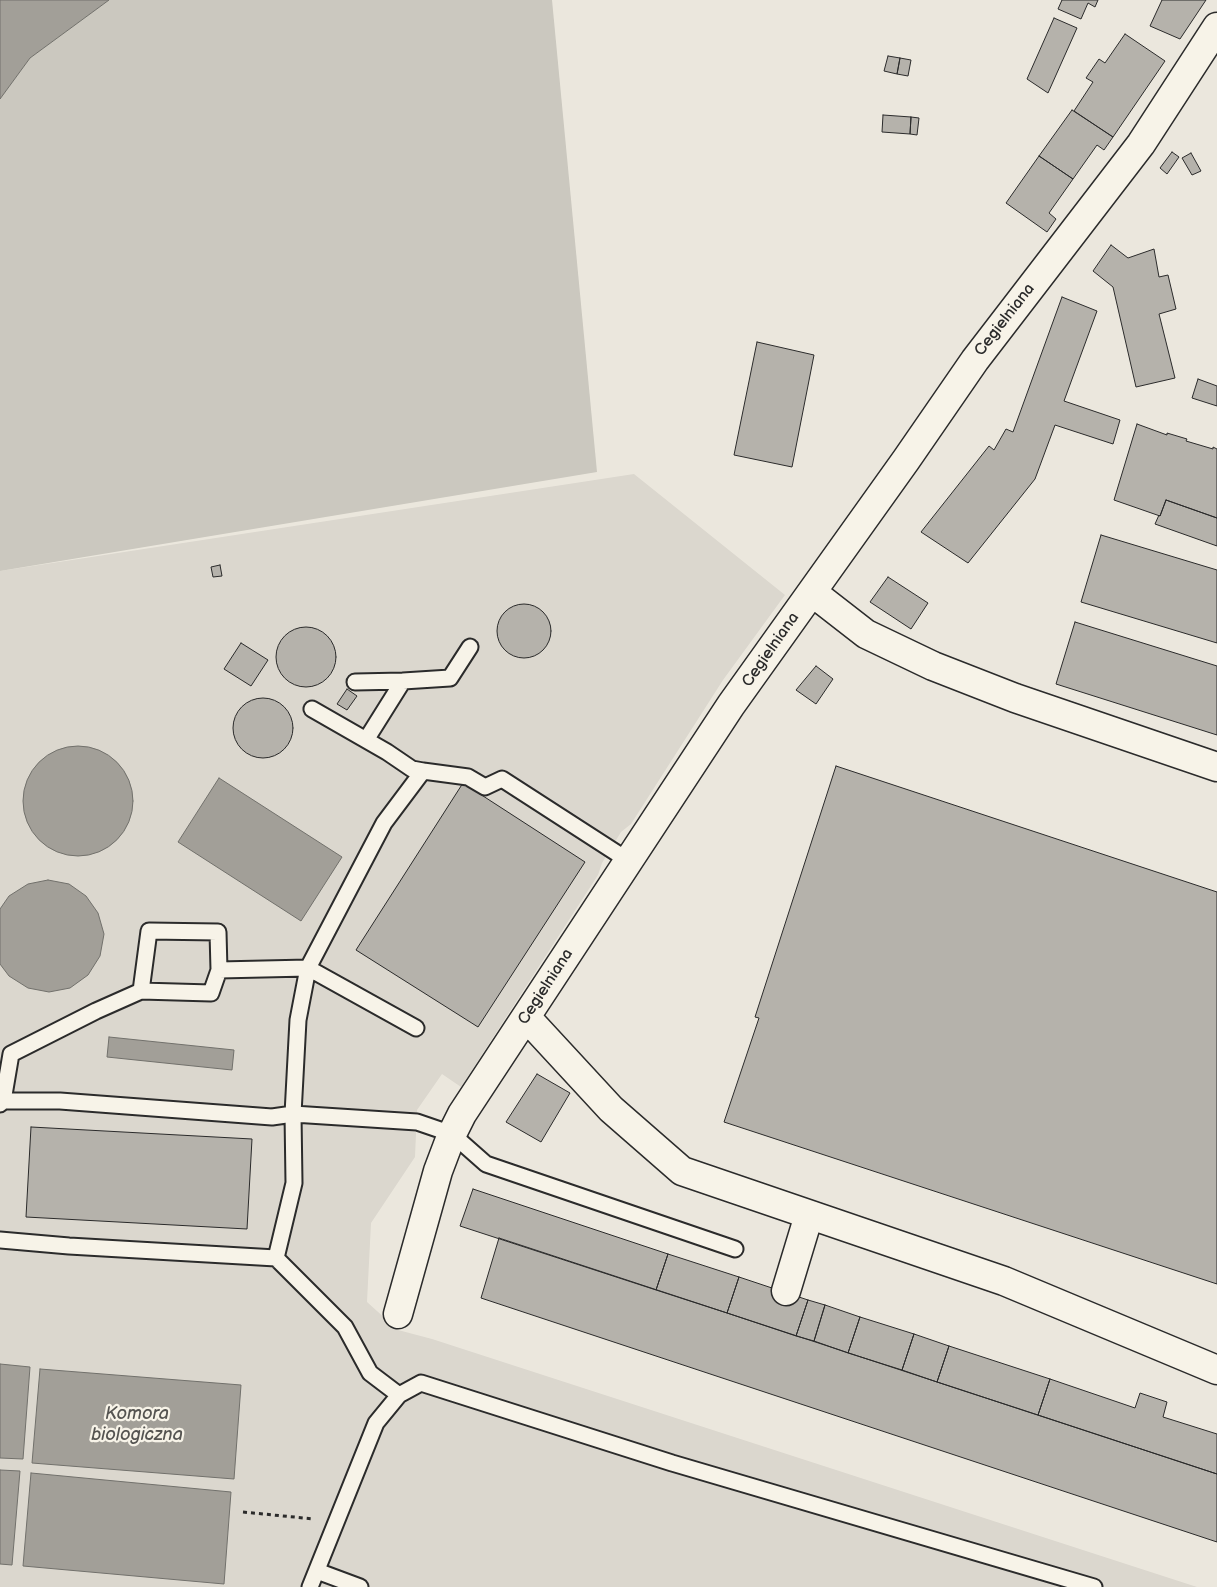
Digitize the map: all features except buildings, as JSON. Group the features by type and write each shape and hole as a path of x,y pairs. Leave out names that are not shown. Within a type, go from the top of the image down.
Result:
{"street":[{"name":"Cegielniana","path":"398,1314 438,1171 462,1114 732,705 975,360 1141,144 1217,27"},
{"path":"812,592 866,634 933,666 1015,698 1217,766"},
{"path":"526,1017 611,1109 682,1171 1004,1281 1217,1370"},
{"path":"786,1291 809,1215"}],"lane":[{"path":"355,682 450,678 470,647"},
{"path":"366,740 403,681"},
{"path":"312,709 412,769 468,777 485,787 502,779 629,861"},
{"path":"276,1258 294,1183 293,1114 298,1020 308,968 384,823 423,771"},
{"path":"141,991 148,931 218,932 219,970 212,992 141,991 96,1010 11,1054 2,1103 60,1101 272,1117 293,1114 417,1122 452,1134 486,1164 735,1249"},
{"path":"219,970 308,968 416,1028"},
{"path":"0,1240 276,1258 345,1326 370,1373 399,1395"},
{"path":"310,1587 376,1423 399,1395 421,1383 672,1463 1094,1587"},
{"path":"317,1571 360,1587"}],"path":[{"path":"243,1512 337,1521"}],"shaded area":[{"path":"109,0 552,0 597,472 0,571 0,99 30,58"},
{"path":"634,474 785,595 723,680 631,824 621,832 602,863 598,875 461,1087 442,1074 417,1110 415,1157 371,1223 367,1302 398,1330 432,1339 1197,1587 0,1587 0,571"}],"water":[{"path":"0,0 109,0 30,58 0,99"},
{"path":"78,746 99,750 117,762 129,780 133,801 129,822 117,840 99,852 78,856 57,852 39,840 27,822 23,801 27,780 39,762 57,750"},
{"path":"219,778 342,857 301,921 178,842"},
{"path":"48,880 69,884 86,896 98,913 104,934 100,956 88,975 70,988 49,992 28,988 9,976 0,964 0,909 9,896 28,884"},
{"path":"109,1037 234,1050 232,1070 107,1057"},
{"path":"0,1364 30,1367 23,1459 0,1458"},
{"name":"Komora biologiczna","path":"40,1369 241,1385 234,1479 32,1463"},
{"path":"0,1470 20,1471 12,1565 0,1564"},
{"name":"Komora biologiczna","path":"31,1473 231,1492 224,1584 23,1566"}]}
